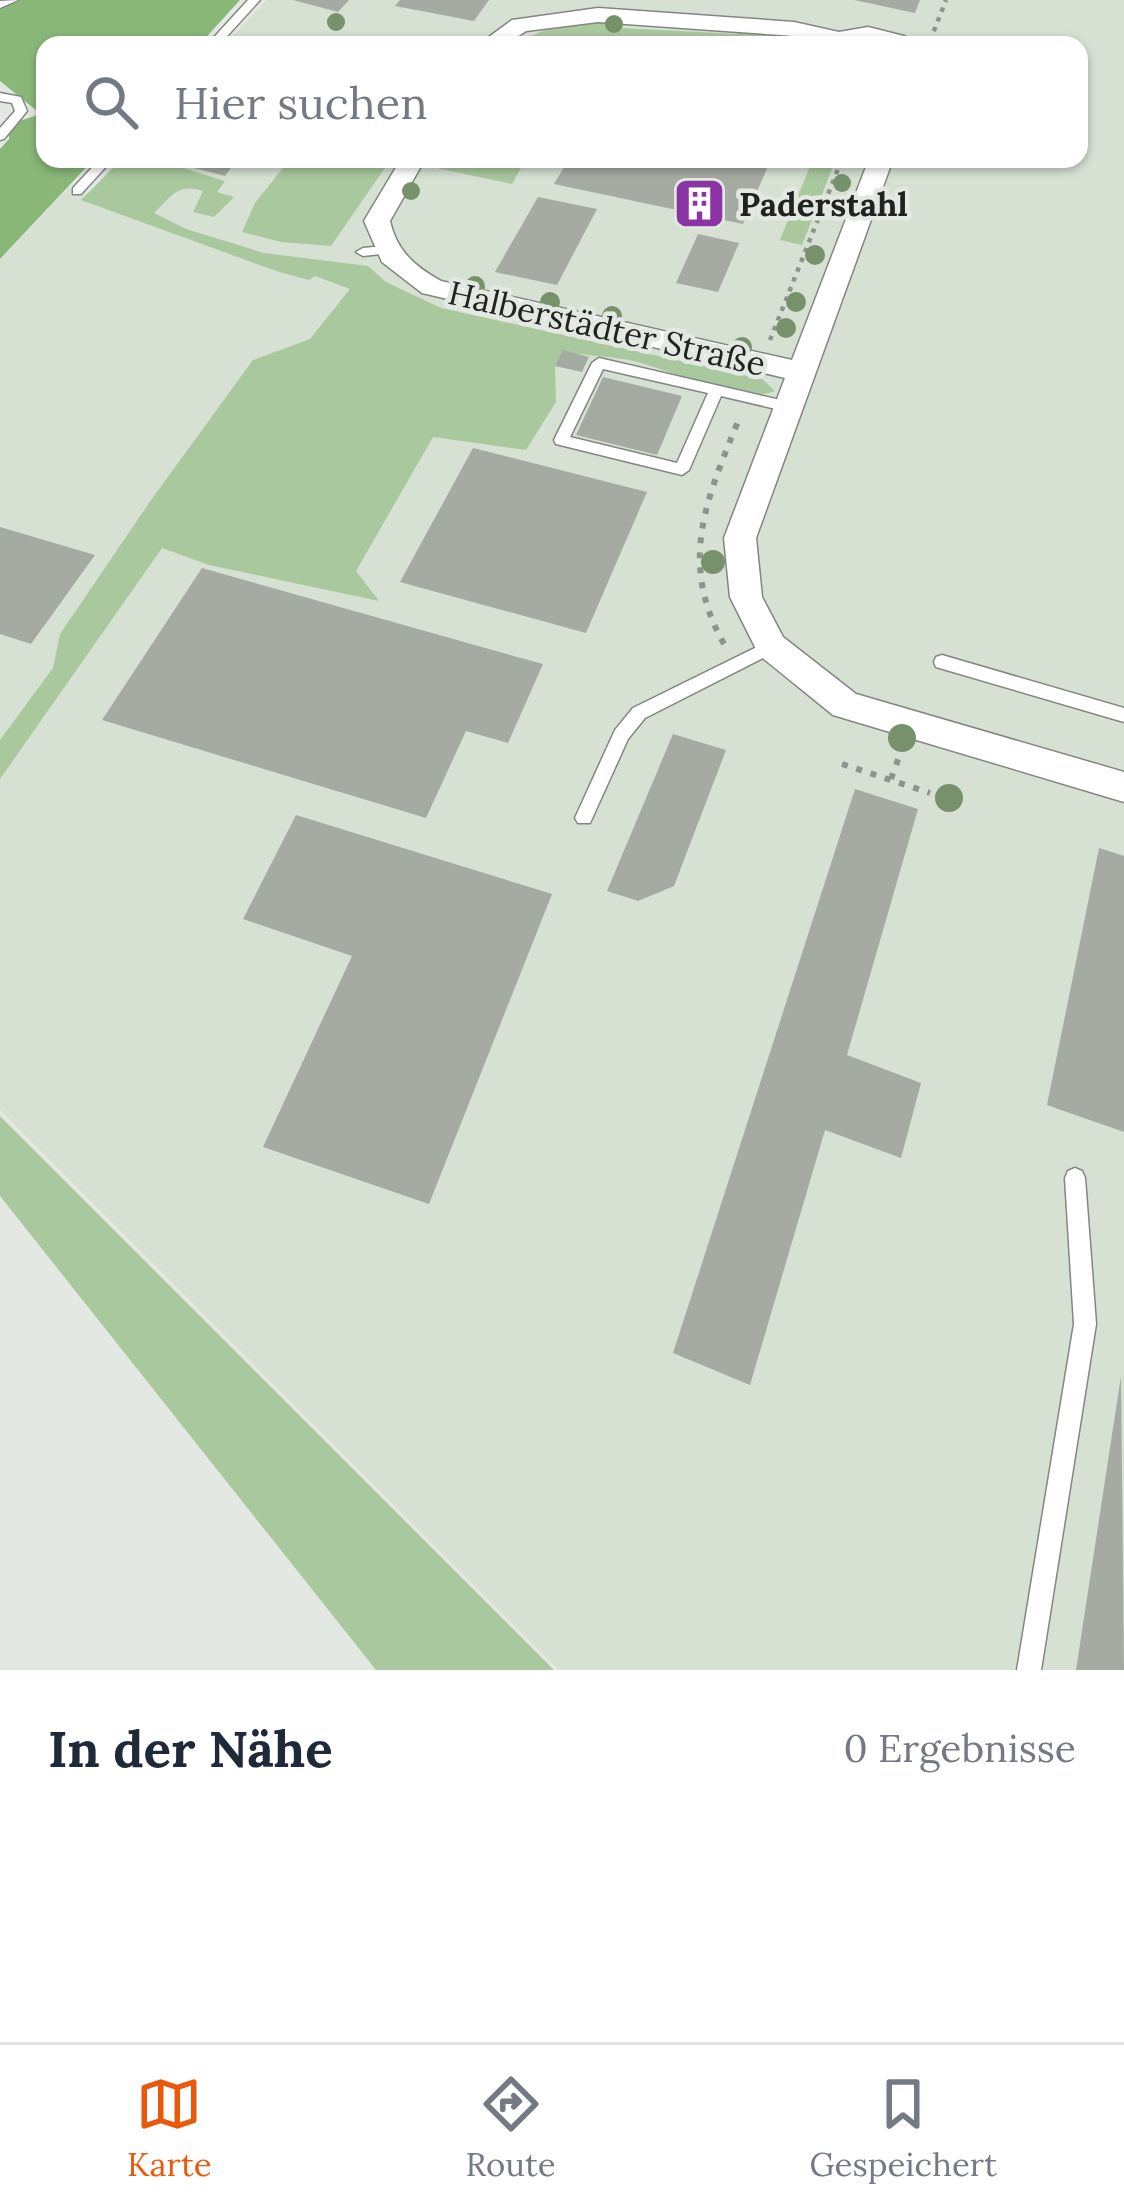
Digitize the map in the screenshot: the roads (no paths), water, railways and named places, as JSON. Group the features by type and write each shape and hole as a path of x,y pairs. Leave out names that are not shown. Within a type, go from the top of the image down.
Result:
{"street":[{"path":"504,36 549,18 648,9 817,36"},
{"name":"Halberstädter Straße","path":"408,168 377,221 374,251 443,293 802,372"},
{"name":"Halberstädter Straße","path":"878,168 740,538 746,597 771,646 845,705 1124,788"}],"lane":[{"path":"0,5 12,0"},
{"path":"220,36 254,0"},
{"path":"0,97 17,100 21,111 0,136"},
{"path":"77,191 98,168"},
{"path":"716,390 682,470 561,440 599,363 716,390 789,407"},
{"path":"584,818 629,722 771,646"},
{"path":"942,662 1124,715"},
{"path":"1029,1670 1085,1324 1076,1178"}],"place":[{"name":"Paderstahl","path":"700,204"}]}
